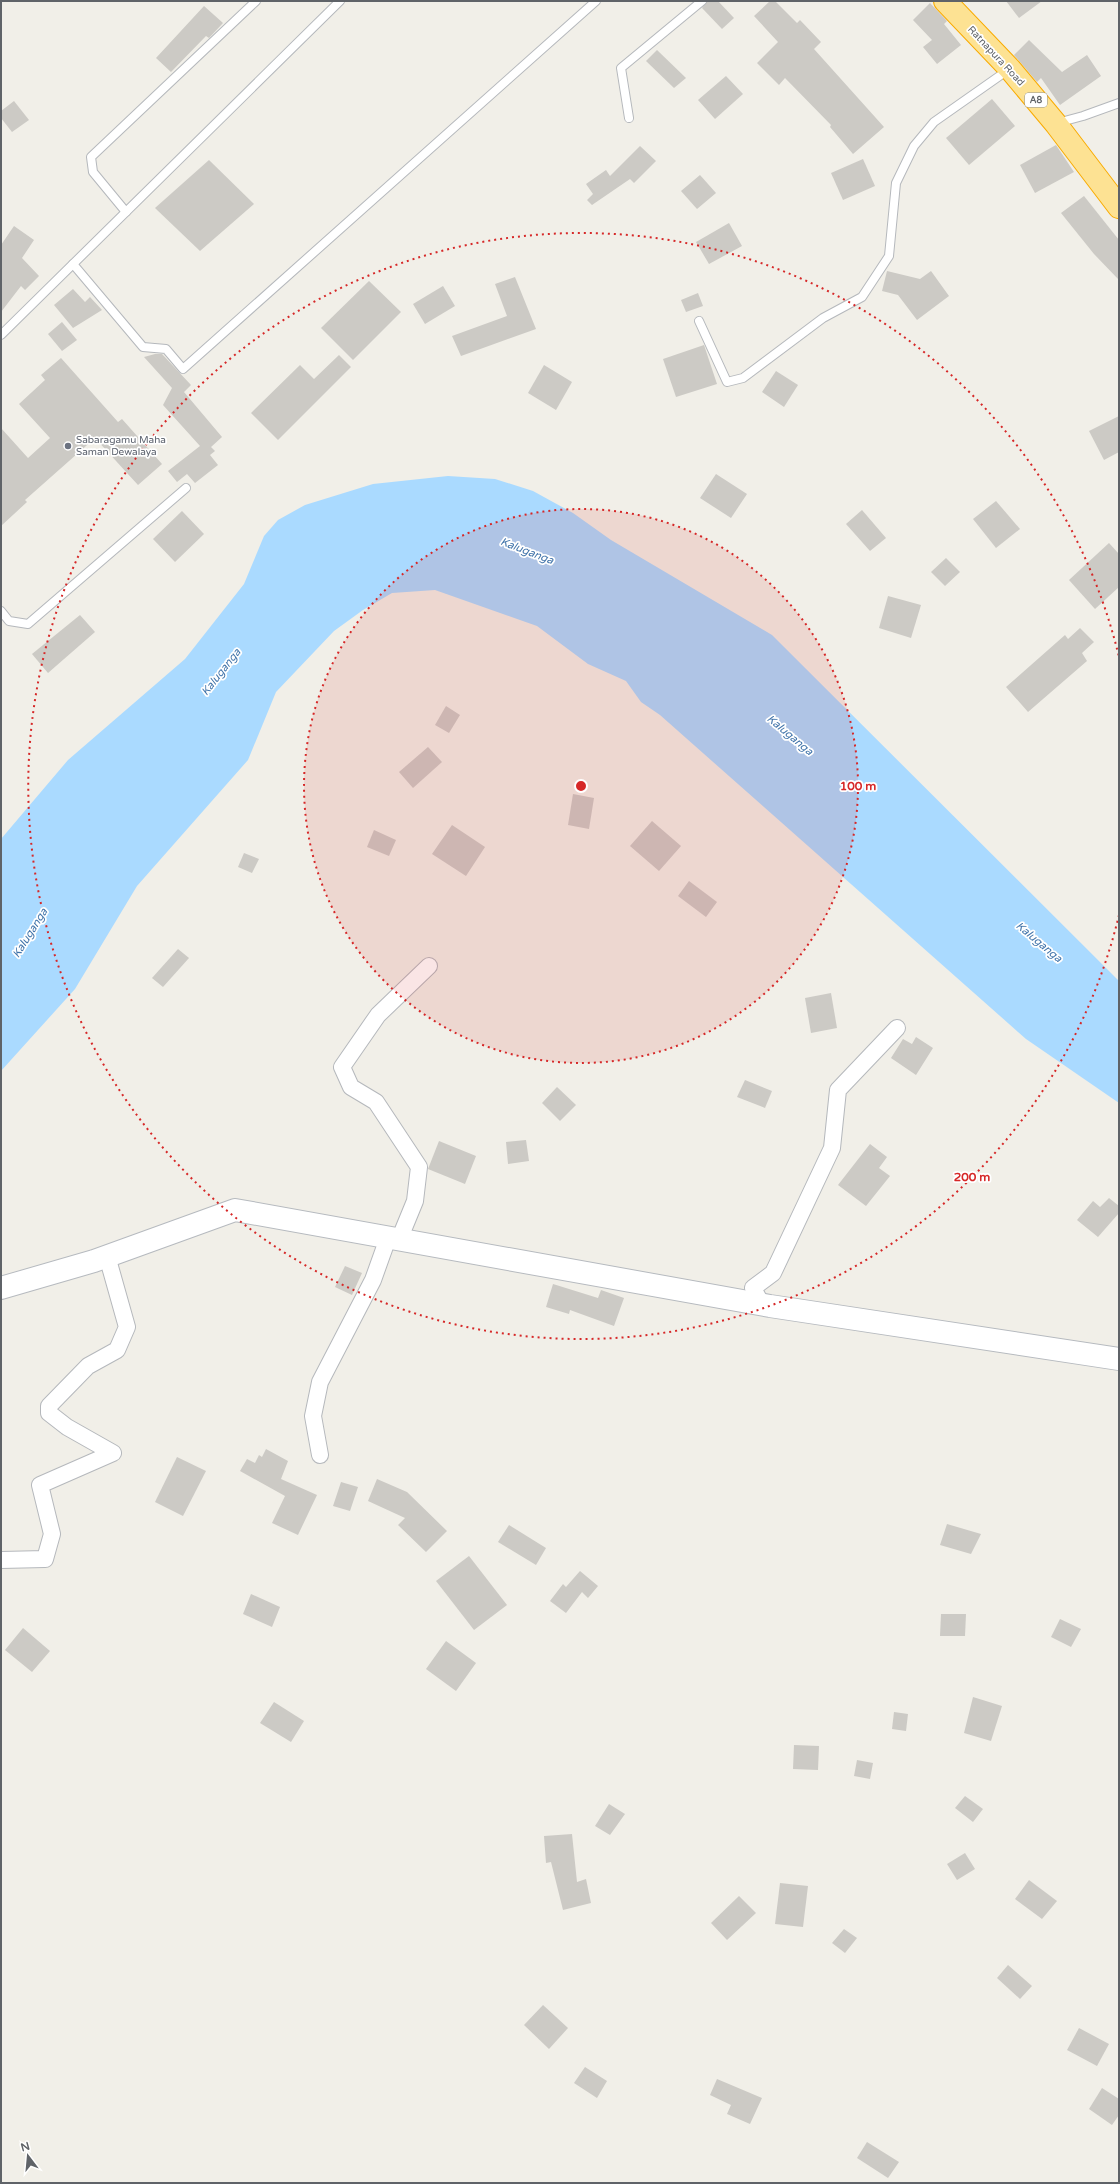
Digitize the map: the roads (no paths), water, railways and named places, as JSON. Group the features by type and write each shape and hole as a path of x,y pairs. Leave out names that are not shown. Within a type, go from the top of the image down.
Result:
{"highway":[{"name":"Ratnapura Road","path":"945,1 1010,69 1056,124 1119,207"}],"street":[{"path":"320,1455 313,1416 320,1382 393,1239 415,1201 419,1167 376,1102 351,1087 342,1067 378,1015 429,966"},
{"path":"762,1305 753,1288 772,1273 832,1148 838,1090 897,1028"},
{"path":"1,1288 107,1256 235,1210 762,1305 1119,1359"},
{"path":"1,1560 46,1558 52,1534 40,1485 113,1453 67,1427 49,1413 49,1406 88,1366 117,1350 127,1327 107,1256"}],"lane":[{"path":"126,212 93,172 91,157 256,1"},
{"path":"1,335 340,1"},
{"path":"73,264 143,347 166,349 183,368 596,1"},
{"path":"629,118 621,68 702,1"},
{"path":"699,321 727,382 743,378 823,318 862,297 889,256 896,183 914,146 934,122 1010,69"},
{"path":"1056,124 1119,103"},
{"path":"1,611 10,621 28,624 186,488"}],"water":[{"name":"Kaluganga","path":"448,476 495,479 533,491 573,513 611,540 772,635 1119,981 1119,1103 1026,1039 660,715 641,702 626,681 588,664 537,626 435,590 392,593 363,610 334,631 276,692 248,760 137,886 75,989 1,1071 1,839 68,760 185,659 244,584 264,536 278,520 305,505 373,484"}],"place":[{"name":"Sabaragamu Maha Saman Dewalaya","path":"68,446"}]}
